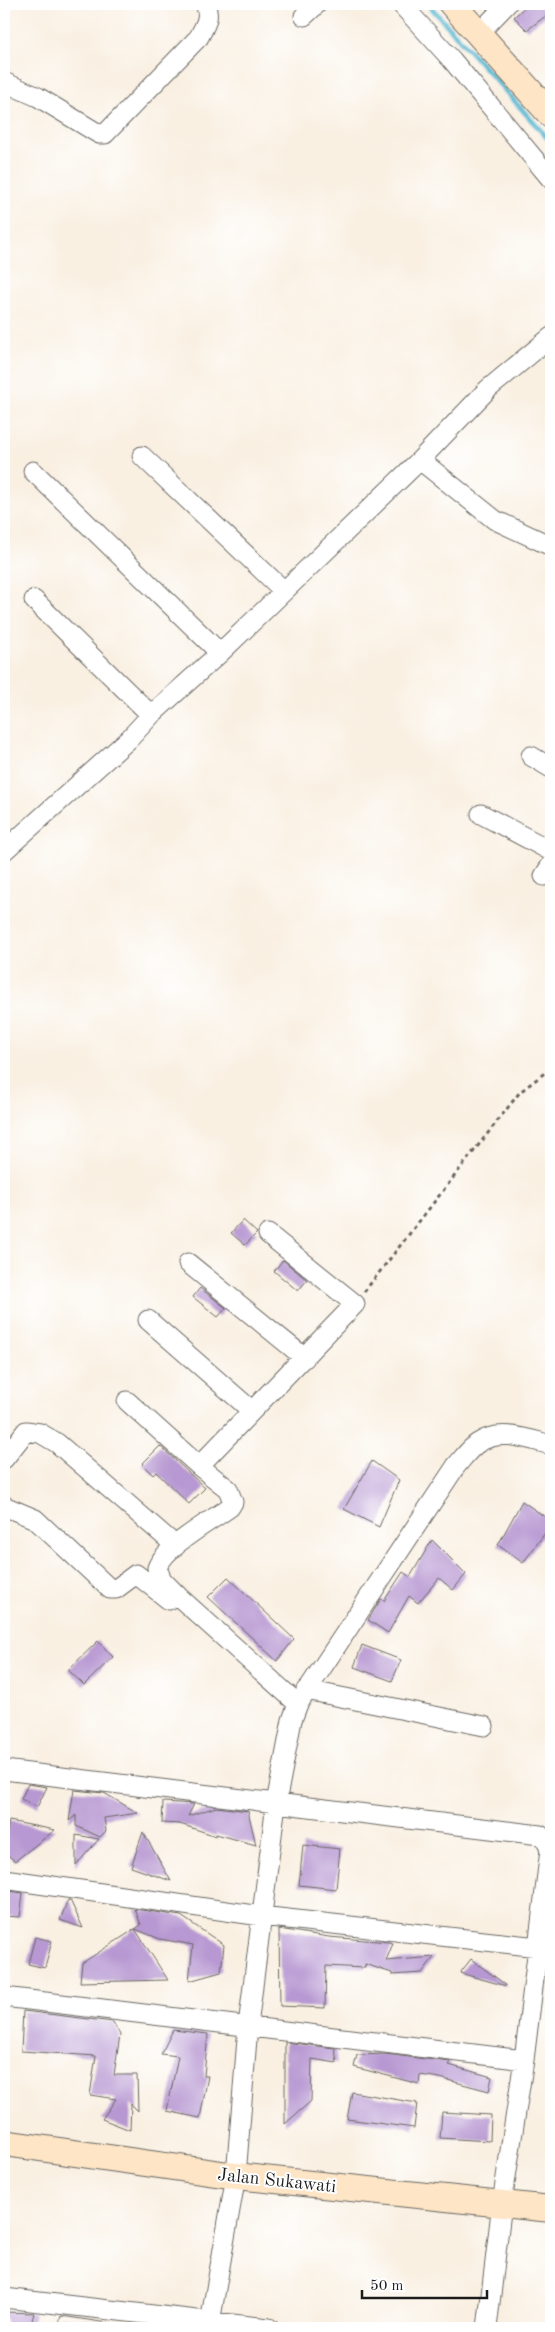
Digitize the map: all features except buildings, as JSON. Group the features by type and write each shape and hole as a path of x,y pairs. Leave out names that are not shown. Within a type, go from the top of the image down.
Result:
{"street":[{"path":"4,82 38,97 99,134 105,134 199,37 208,20 209,14 205,4"},
{"path":"402,4 452,60 551,179"},
{"path":"452,4 551,115"},
{"path":"479,33 507,4"},
{"path":"4,851 130,739 151,715 220,653 420,460 488,389 551,337"},
{"path":"142,456 284,591"},
{"path":"420,460 495,520 551,546"},
{"path":"33,471 220,653"},
{"path":"34,600 151,715"},
{"path":"531,756 551,768"},
{"path":"481,814 551,851"},
{"path":"199,1466 355,1304 268,1234"},
{"path":"188,1263 305,1358"},
{"path":"148,1320 251,1410"},
{"path":"127,1401 199,1466 228,1489 233,1502 230,1507 176,1546 163,1558 157,1568 162,1580 179,1597 302,1697 484,1726"},
{"path":"4,1459 26,1431 40,1433 57,1443 176,1546"},
{"path":"210,2325 236,2176 248,2026 261,1916 276,1803 292,1720 302,1697 456,1466 477,1443 496,1435 513,1436 551,1444"},
{"path":"4,1506 35,1519 110,1589 116,1589 136,1574 166,1600 170,1601 179,1597"},
{"path":"4,1770 543,1837 548,1842 550,1850 524,2060 502,2203 487,2328"},
{"path":"4,1880 261,1916 538,1947"},
{"path":"4,1996 524,2060"},
{"name":"Jalan Sukawati","path":"4,2143 236,2176 551,2209"},
{"path":"4,2298 210,2325 269,2328"}],"path":[{"path":"355,1304 520,1092 551,1068"}],"waterway":[{"path":"428,4 551,142"}]}
